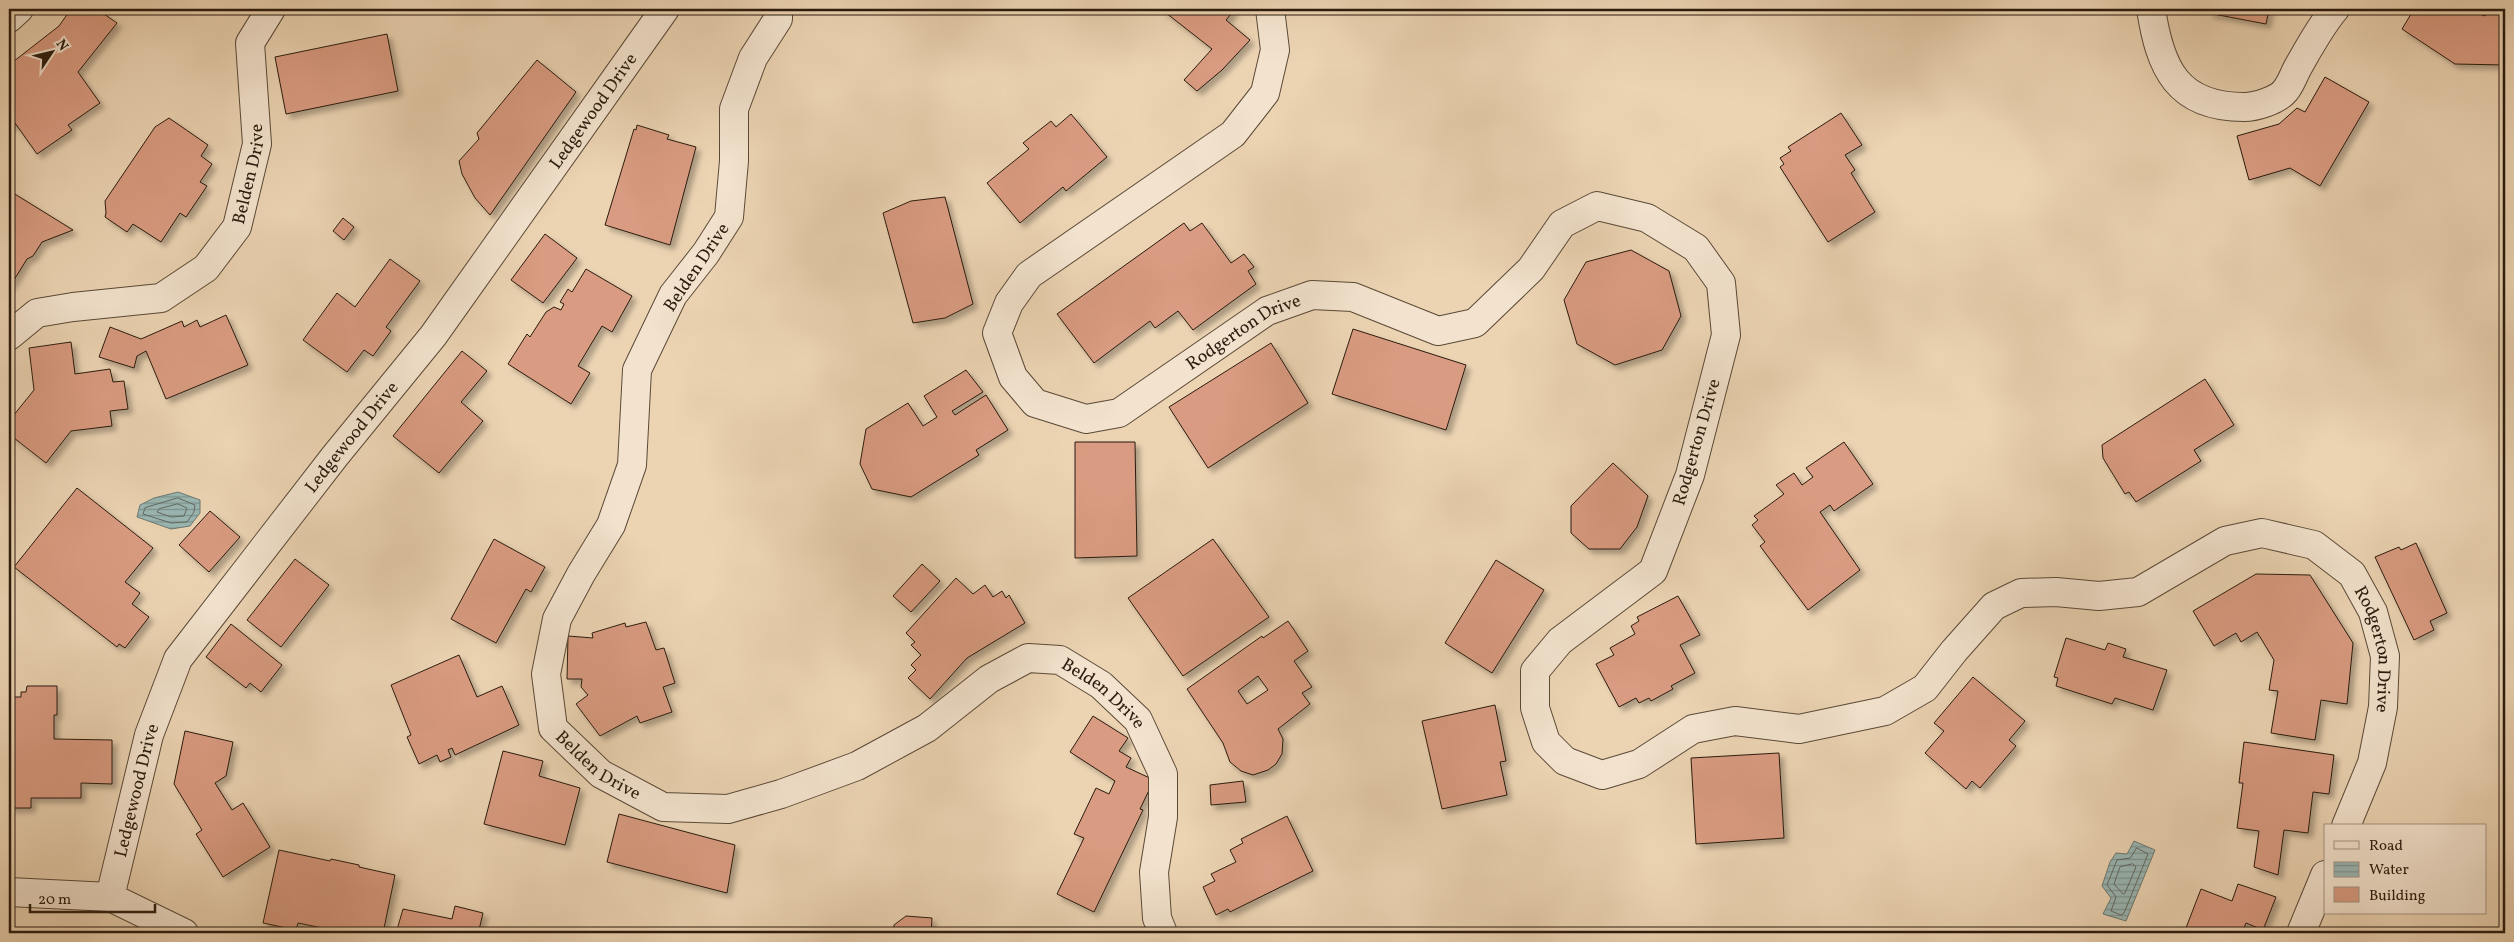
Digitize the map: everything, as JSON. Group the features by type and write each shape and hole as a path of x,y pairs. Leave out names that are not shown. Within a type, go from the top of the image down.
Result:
{"street":[{"path":"9,18 19,9"},
{"name":"Belden Drive","path":"9,336 37,313 73,307 162,298 206,268 237,227 257,144 250,43 271,9"},
{"name":"Ledgewood Drive","path":"110,897 149,735 178,659 335,456 433,336 665,9"},
{"name":"Belden Drive","path":"778,9 778,19 753,58 734,109 734,162 729,218 706,253 673,295 638,370 632,465 611,525 557,619 546,674 553,728 601,774 663,808 728,809 781,794 857,766 927,728 989,679 1028,658 1060,660 1101,685 1138,720 1163,774 1163,817 1154,872 1157,918 1163,933"},
{"name":"Rodgerton Drive","path":"1270,9 1276,50 1264,94 1233,134 1029,275 1008,303 997,333 1013,377 1035,403 1086,419 1119,413 1267,311 1312,295 1353,297 1438,331 1475,323 1531,269 1562,224 1597,206 1647,218 1696,248 1721,283 1726,335 1690,475 1653,571 1560,641 1535,671 1535,708 1546,742 1565,761 1602,775 1639,764 1692,729 1735,721 1799,729 1885,711 1925,688 1954,651 1994,606 2021,593 2056,592 2099,596 2138,592 2225,541 2262,533 2314,545 2352,574 2373,612 2385,656 2383,707 2372,763 2347,824"},
{"path":"2150,9 2156,42 2170,73 2196,99 2223,107 2255,107 2285,92 2321,25 2335,9"},
{"path":"2301,933 2324,877"},
{"path":"9,892 110,897 184,933"}],"water":[{"path":"178,492 200,500 200,513 190,526 171,529 137,517 140,505 154,498"},
{"path":"2134,841 2155,850 2126,921 2103,914 2111,898 2102,886 2110,862 2116,853 2127,854"}],"building":[{"path":"71,9 97,9 117,23 78,72 100,103 68,125 72,130 37,154 15,123 9,127 9,65 59,26"},
{"path":"1161,9 1235,9 1226,20 1250,40 1222,70 1197,91 1184,80 1212,49"},
{"path":"2209,9 2269,9 2266,24 2208,13"},
{"path":"2414,9 2467,9 2485,16 2488,9 2505,9 2505,65 2455,64 2402,29"},
{"path":"387,34 398,91 286,114 275,57"},
{"path":"537,60 576,92 490,215 475,198 462,174 459,161 479,139 477,133"},
{"path":"2325,77 2369,102 2320,186 2290,168 2249,180 2237,136 2279,124 2297,108 2305,112"},
{"path":"1841,113 1862,145 1845,155 1855,170 1851,173 1875,212 1828,242 1780,167 1784,164 1780,158 1791,151 1788,147"},
{"path":"1071,114 1107,157 1066,191 1063,187 1020,223 987,183 1029,149 1023,143 1051,121 1056,127"},
{"path":"169,118 208,145 201,156 212,164 200,182 207,186 186,217 180,213 161,242 133,224 127,232 105,217 105,201 155,127"},
{"path":"637,125 669,135 667,139 696,147 670,245 605,225 634,129 636,130"},
{"path":"10,191 73,230 42,242 33,256 27,259 9,288"},
{"path":"945,197 973,304 945,318 913,323 883,213 911,201"},
{"path":"343,218 354,227 344,240 333,231"},
{"path":"1184,223 1190,231 1202,223 1231,263 1244,254 1254,267 1248,271 1256,284 1193,330 1178,311 1155,328 1150,321 1094,363 1057,314"},
{"path":"545,234 577,258 543,303 511,280"},
{"path":"1631,250 1669,271 1681,316 1662,350 1615,365 1577,344 1564,300 1586,262"},
{"path":"390,259 420,281 386,327 391,331 373,356 364,350 347,372 303,340 337,293 355,307"},
{"path":"586,269 632,296 612,332 602,326 578,366 590,373 571,404 508,364 527,334 530,337 546,312 554,307 561,310 564,304 560,302 568,289 572,292"},
{"path":"226,315 248,365 166,399 146,351 137,356 134,368 99,357 110,327 141,339 182,321 184,327 197,320 200,327"},
{"path":"1353,329 1466,365 1446,430 1332,394"},
{"path":"71,342 75,374 110,369 113,382 124,381 128,409 110,411 112,426 71,431 46,463 9,434 9,421 34,390 29,348"},
{"path":"1271,343 1308,403 1208,468 1169,407"},
{"path":"462,351 487,371 461,402 483,421 439,473 393,436"},
{"path":"966,370 983,392 952,411 955,415 986,395 1008,430 976,450 979,455 911,497 872,489 860,464 866,429 908,403 923,426 937,417 924,396"},
{"path":"2205,379 2234,425 2194,450 2201,461 2136,502 2129,492 2125,494 2103,458 2102,445"},
{"path":"1075,442 1135,442 1137,556 1075,558"},
{"path":"1844,442 1873,484 1834,511 1830,505 1820,512 1860,570 1808,610 1760,546 1765,542 1752,525 1758,520 1754,516 1784,494 1776,485 1794,473 1802,485 1813,477 1806,468"},
{"path":"1613,463 1648,496 1637,527 1620,549 1589,549 1571,533 1571,506"},
{"path":"77,488 153,548 125,582 140,593 132,604 149,617 125,648 119,644 117,647 14,567"},
{"path":"210,511 240,537 209,572 179,545"},
{"path":"494,539 545,567 531,592 526,589 496,643 451,619"},
{"path":"1213,539 1269,617 1183,676 1128,598"},
{"path":"2416,543 2447,613 2430,621 2434,630 2414,640 2375,557 2399,547 2401,550"},
{"path":"295,559 329,585 281,647 247,620"},
{"path":"1496,560 1544,590 1492,673 1445,643"},
{"path":"922,564 940,581 911,612 893,596"},
{"path":"2256,574 2310,575 2353,643 2347,704 2321,700 2315,740 2271,733 2278,691 2269,690 2274,660 2257,632 2241,642 2236,633 2214,646 2193,611"},
{"path":"956,578 973,594 985,585 993,597 1002,591 1006,598 1009,595 1025,623 967,658 930,699 908,678 916,670 911,665 921,655 911,645 915,642 906,633"},
{"path":"1678,596 1700,635 1680,645 1695,673 1671,686 1673,689 1651,701 1649,698 1639,703 1636,698 1619,707 1596,664 1614,655 1610,648 1635,634 1631,626 1639,621 1637,617"},
{"path":"1288,621 1308,651 1294,661 1312,687 1302,693 1310,704 1278,729 1283,739 1282,754 1276,764 1268,770 1253,775 1241,771 1230,762 1223,743 1187,689 1262,636 1263,638","holes":["1258,676 1268,690 1247,704 1238,691"]},
{"path":"646,622 656,650 664,648 675,683 663,687 672,712 640,723 637,716 600,736 576,704 588,695 581,687 582,679 567,679 568,636 593,638 592,633 625,623 626,627"},
{"path":"231,624 282,665 261,692 250,683 246,688 206,657"},
{"path":"2066,638 2105,650 2108,643 2126,649 2123,657 2167,670 2153,710 2115,698 2112,704 2056,686 2058,678 2054,677"},
{"path":"459,655 477,697 502,686 519,725 455,755 452,748 448,750 451,757 440,762 437,755 419,764 407,737 411,735 391,685"},
{"path":"1973,677 2025,721 2009,740 2016,746 1980,788 1972,781 1966,789 1925,753 1944,731 1934,723"},
{"path":"27,686 57,686 57,715 54,715 54,739 112,740 112,784 81,783 81,798 31,798 31,808 9,808 9,711 13,711 13,697 21,697 21,692 26,692"},
{"path":"1495,705 1506,761 1500,762 1507,795 1442,809 1422,721"},
{"path":"1093,716 1128,738 1119,751 1131,758 1126,767 1154,780 1140,809 1143,810 1094,912 1057,894 1084,838 1074,834 1096,788 1109,794 1115,781 1070,752"},
{"path":"185,731 233,742 226,776 215,783 232,810 243,803 270,847 223,877 196,834 202,830 174,784"},
{"path":"2244,742 2334,755 2329,794 2313,792 2308,833 2284,830 2278,875 2254,867 2259,831 2237,828 2243,783 2239,783"},
{"path":"503,751 543,761 539,776 580,788 565,845 484,824"},
{"path":"1779,753 1784,838 1696,844 1691,758"},
{"path":"1243,781 1246,802 1211,805 1210,785"},
{"path":"619,814 735,845 727,893 607,862"},
{"path":"1287,816 1313,871 1230,912 1228,909 1216,915 1203,887 1215,881 1211,874 1236,862 1230,850 1243,843 1241,839"},
{"path":"279,850 359,865 359,867 395,875 383,933 331,933 332,930 298,923 296,930 263,923"},
{"path":"2238,884 2276,897 2263,930 2246,923 2242,933 2184,933 2201,889 2232,901"},
{"path":"455,906 483,913 479,930 493,933 396,933 403,909 452,919"},
{"path":"906,916 932,918 931,933 894,933 894,925"}]}
